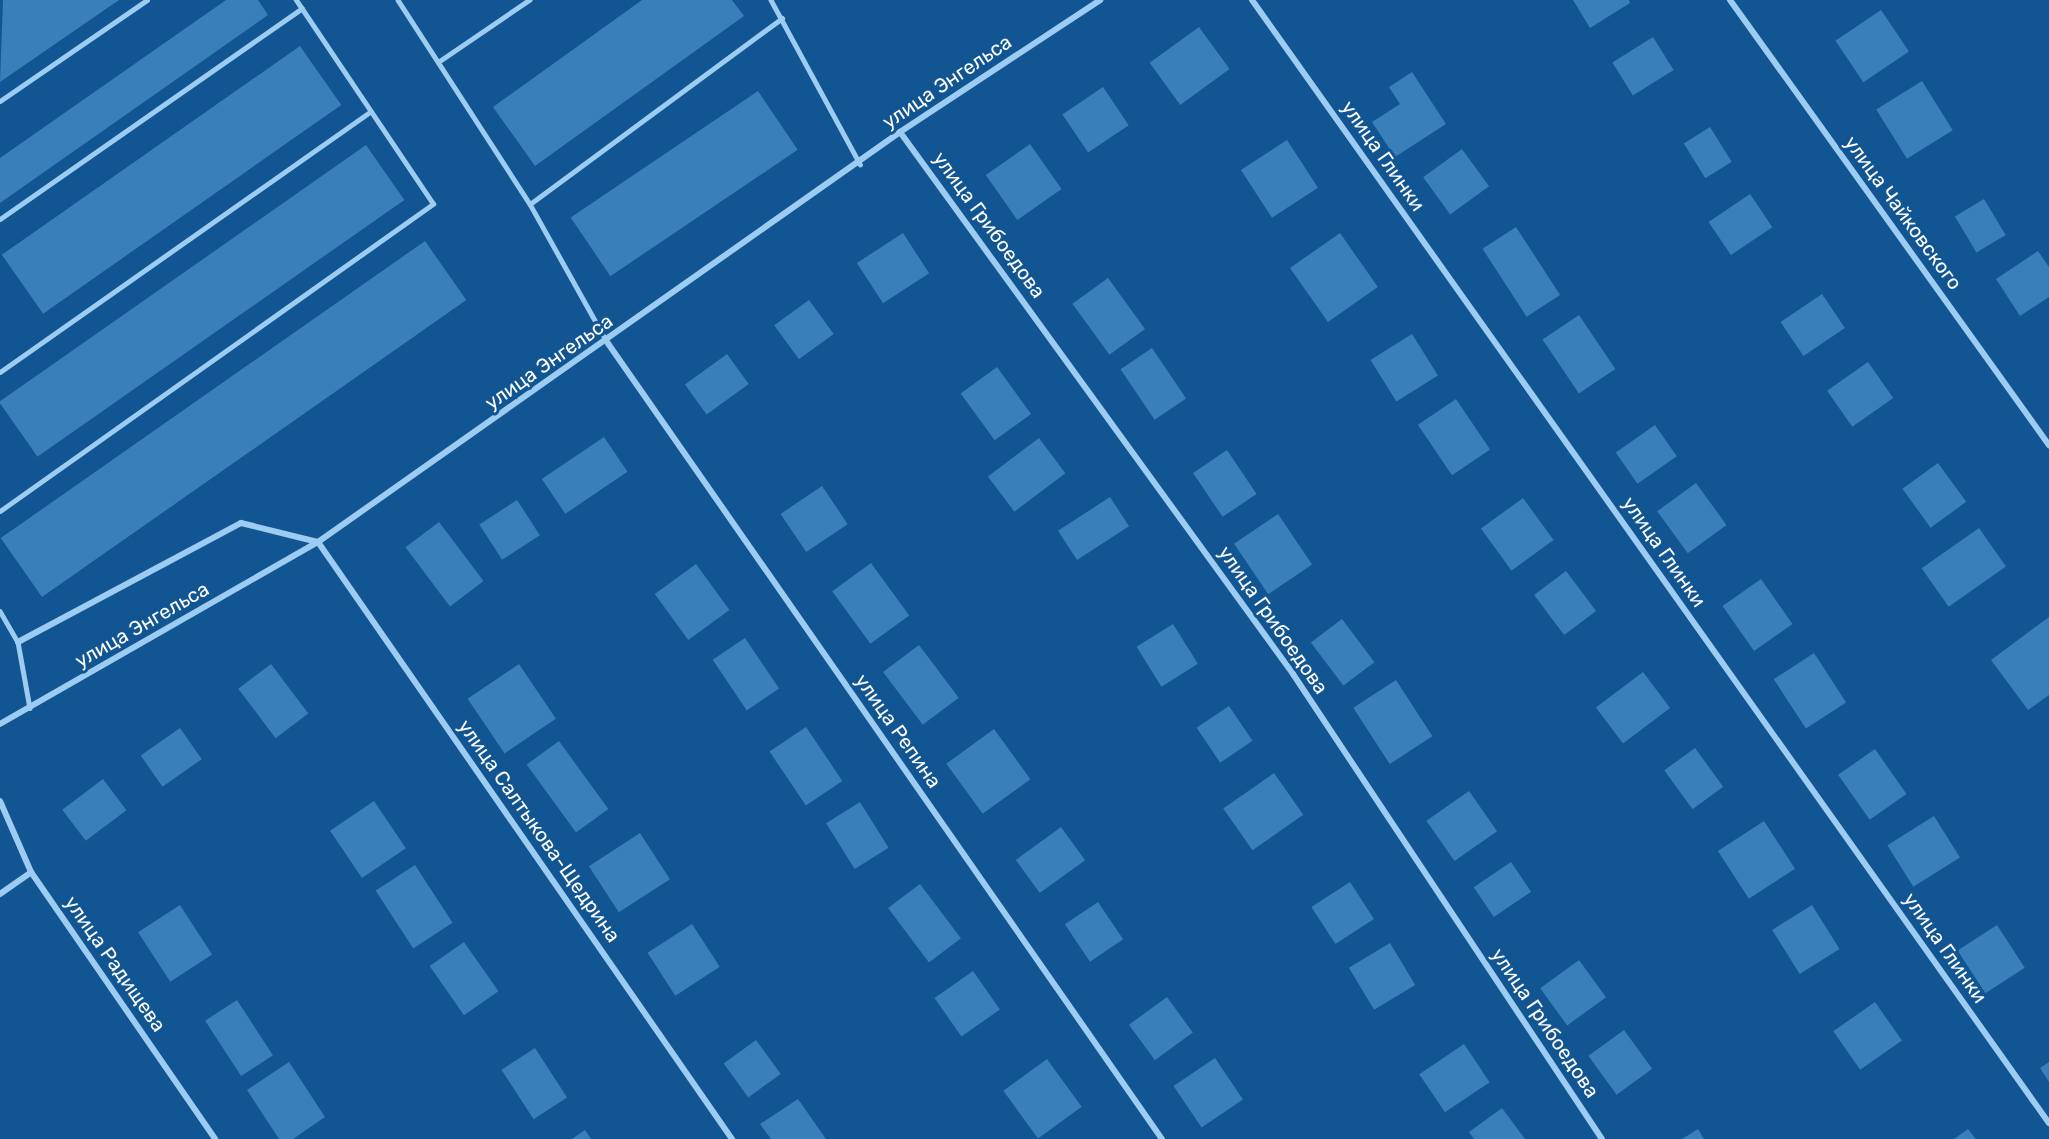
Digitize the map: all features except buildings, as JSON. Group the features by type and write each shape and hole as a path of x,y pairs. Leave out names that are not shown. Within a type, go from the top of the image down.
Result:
{"street":[{"name":"улица Энгельса","path":"0,724 318,542 860,164 900,132 1100,0"},
{"name":"улица Глинки","path":"1252,0 2049,1123"},
{"name":"улица Чайковского","path":"1730,0 2049,445"},
{"name":"улица Грибоедова","path":"900,132 1293,674 1602,1139"},
{"name":"улица Репина","path":"607,342 1162,1139"},
{"path":"18,642 241,523 318,542"},
{"name":"улица Салтыкова-Щедрина","path":"318,542 732,1139"},
{"name":"улица Радищева","path":"0,801 31,872 215,1139"},
{"path":"0,894 31,872"}],"lane":[{"path":"0,101 147,0"},
{"path":"0,511 433,204 296,0"},
{"path":"398,0 441,60 530,204 607,342"},
{"path":"441,60 530,0"},
{"path":"771,0 860,164"},
{"path":"0,219 302,8"},
{"path":"530,204 782,18"},
{"path":"0,372 370,112"},
{"path":"0,610 18,642 30,708"}]}
